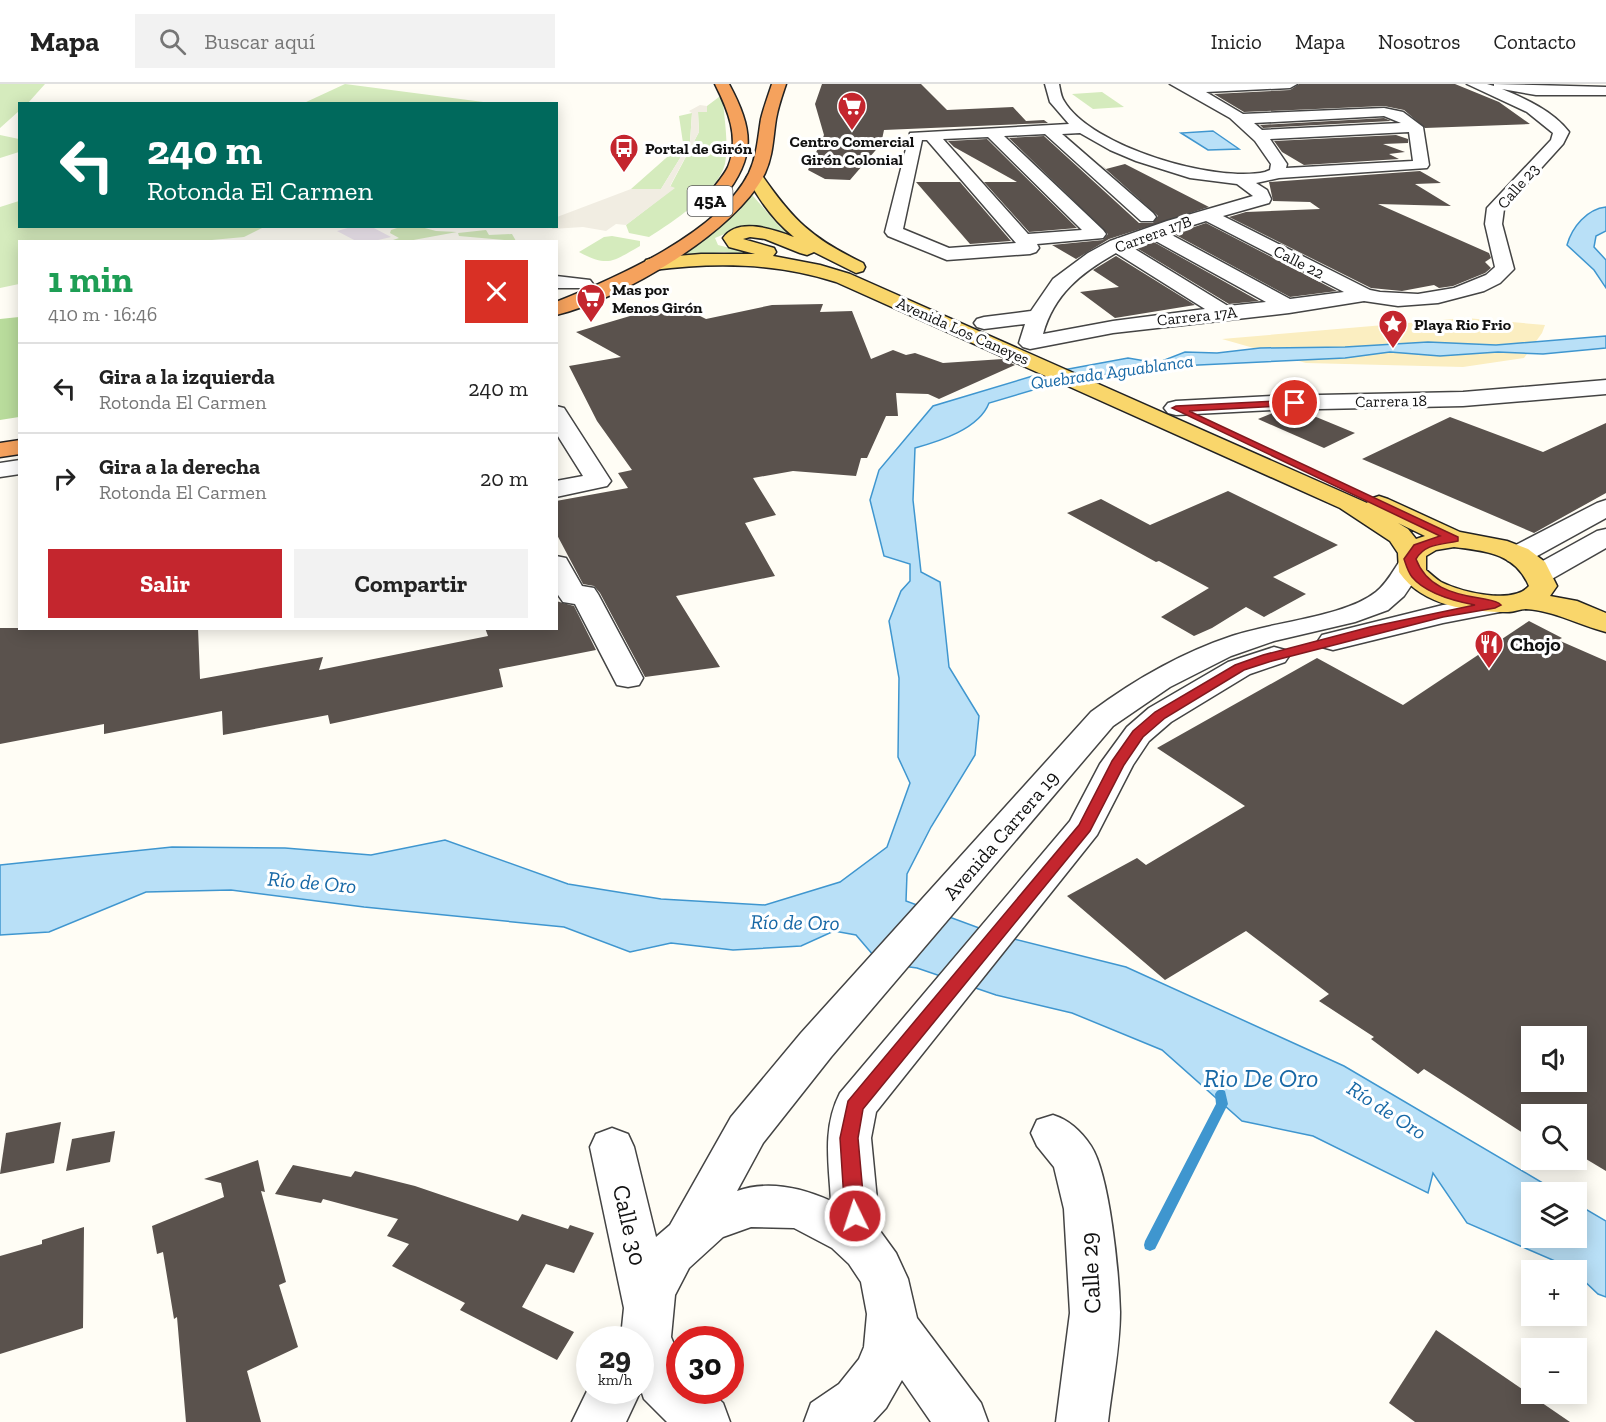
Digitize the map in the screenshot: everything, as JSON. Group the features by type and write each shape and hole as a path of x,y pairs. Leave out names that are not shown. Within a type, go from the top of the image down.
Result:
{"highway":[{"name":"45A","path":"708,203 722,189 740,158 742,142 740,122 722,84"},
{"path":"732,102 733,84"},
{"path":"769,84 774,101"},
{"name":"45A","path":"558,308 610,287 653,264 672,253 727,212 743,195 755,177 766,148 768,124 779,84"},
{"name":"45A","path":"558,293 583,284 642,255 677,231"},
{"path":"0,432 18,429"},
{"path":"0,450 18,447"}],"main road":[{"name":"Avenida Los Caneyes","path":"755,177 764,195 788,224 831,265 1042,365 1138,399 1176,408 1454,539"},
{"name":"Avenida Los Caneyes","path":"653,264 710,258 737,258 831,265 984,323 1065,358 1138,399 1348,503 1399,535 1412,559 1416,574 1426,584 1440,592 1467,601 1495,605 1537,585"},
{"path":"1412,559 1428,543 1454,539 1498,546 1518,555 1537,585 1567,608 1606,623"},
{"path":"1537,585 1606,606"}],"street":[{"path":"1052,84 1052,90 1061,108 1084,128 1122,149 1155,163 1208,177 1241,180 1284,173 1421,165 1416,127 1398,115 1379,112 1239,119"},
{"path":"1184,87 1290,84"},
{"name":"Calle 23","path":"1364,296 1389,301 1436,297 1484,284 1499,276 1505,269 1505,259 1492,218 1496,208 1558,141 1561,132 1555,125 1512,99 1474,84"},
{"path":"1496,84 1536,91 1606,91"},
{"path":"1184,87 1216,103 1260,135 1280,154 1279,164 1284,173 1317,188"},
{"path":"1216,103 1237,102"},
{"path":"1260,135 1416,127"},
{"path":"932,135 1030,248 947,254 894,232 913,177 915,136 932,135 993,133 1084,128"},
{"path":"1050,130 1147,217 1125,218"},
{"path":"993,133 1097,234 1023,240"},
{"path":"1397,147 1420,146"},
{"path":"942,175 965,174"},
{"name":"Carrera 17B","path":"1030,343 1038,316 1060,283 1116,245 1189,220 1263,199 1261,194 1241,180"},
{"name":"Calle 22","path":"1208,215 1364,296"},
{"path":"1083,220 1104,219"},
{"name":"Calle 22","path":"1189,220 1233,228"},
{"path":"1153,232 1289,307"},
{"path":"1116,245 1225,313"},
{"path":"558,282 583,284"},
{"name":"Carrera 17A","path":"1030,343 1145,322 1289,307 1364,296"},
{"path":"984,323 1038,316"},
{"name":"Carrera 18","path":"1176,408 1272,403 1463,399 1606,387"},
{"path":"558,416 598,482 558,489"},
{"path":"0,470 18,467"},
{"path":"1518,555 1606,508"},
{"path":"1537,585 1606,537"},
{"name":"Avenida Carrera 19","path":"690,1233 747,1130 816,1045 1102,719 1132,696 1182,668 1261,636 1372,607 1399,587 1412,559"},
{"path":"558,568 573,596 584,594 628,678"},
{"path":"856,1239 849,1138 850,1122 855,1106 873,1081 1085,827 1117,764 1138,734 1160,715 1239,668 1370,631 1495,605"},
{"name":"Calle 29","path":"1053,1133 1075,1159 1087,1209 1095,1313 1082,1422"},
{"name":"Calle 30","path":"612,1147 644,1326"},
{"path":"644,1326 656,1276 671,1253 690,1233 712,1219 737,1210 762,1206 788,1206 813,1212 836,1223 872,1256 884,1277 891,1300 893,1326 889,1350 879,1375 864,1397 830,1422"},
{"path":"893,1326 962,1422"},
{"name":"Calle 30","path":"654,1365 664,1386 684,1408 704,1422"},
{"path":"598,1422 608,1404"}],"shaded area":[{"path":"700,105 707,106 707,112 698,112 699,132 670,186 675,188 626,225 616,224 606,231 583,227 552,229 558,228 558,217 631,189 661,189 690,142 692,113 689,111"},
{"path":"348,228 374,228 391,237 378,240 354,240 337,231"}],"green space":[{"path":"0,84 45,84 29,102 18,102 18,112 0,128"},
{"path":"345,84 483,102 306,102"},
{"path":"1102,92 1124,107 1093,109 1072,94"},
{"path":"719,97 723,99 726,139 725,164 721,175 693,205 649,237 629,233 626,225 674,188 670,187 699,132 698,112 706,112 707,106"},
{"path":"692,113 690,142 661,189 631,189 683,143 679,116"},
{"path":"0,135 18,139 18,152 0,158"},
{"path":"754,190 753,196 781,228 810,247 734,230 715,238 718,245 769,258 724,252 683,256 740,210"},
{"path":"18,201 18,228 262,228 244,237 212,240 18,240 18,284 0,288 0,207"},
{"path":"425,228 457,232 413,240 393,240 399,238 390,233 391,230"},
{"path":"486,230 489,235 512,234 515,240 459,236 458,233"},
{"path":"612,236 640,241 640,246 611,261 597,260 579,252 604,237"},
{"path":"18,317 18,417 0,420 0,319"}],"sand":[{"name":"Playa Rio Frio","path":"1466,318 1545,325 1524,358 1463,367 1306,363 1222,339"}],"water":[{"path":"1213,131 1239,149 1208,150 1181,133"},
{"path":"1606,207 1606,231 1596,236 1594,247 1606,260 1606,288 1594,270 1567,245 1581,220 1593,211"},
{"name":"Rio De Oro","path":"1606,336 1606,348 1543,354 1498,352 1440,356 1390,352 1345,358 1157,367 1067,380 989,403 977,420 968,427 947,438 915,448 913,500 921,572 940,582 949,667 979,716 975,755 931,827 907,874 906,901 998,935 1126,967 1344,1066 1541,1182 1521,1182 1521,1246 1467,1223 1433,1173 1428,1193 1313,1136 1242,1121 1162,1050 1072,1013 996,995 917,968 880,963 856,935 834,931 801,946 733,950 671,943 630,952 564,927 364,907 231,890 146,892 49,932 0,935 0,865 172,847 285,848 371,855 445,840 568,884 661,899 765,905 840,882 887,847 910,783 898,757 899,678 889,621 901,591 910,581 910,564 884,556 870,500 879,470 933,406 1036,375 1128,358 1157,363 1185,352 1217,353 1260,348 1345,347 1428,342 1496,345"},
{"name":"Rio De Oro","path":"1587,1210 1606,1221 1606,1297 1598,1294 1587,1284 1587,1260 1553,1260 1525,1248 1587,1248"}],"building":[{"path":"822,84 921,84 947,110 1013,107 1026,121 1044,120 1048,123 884,130 881,144 850,180 825,179 808,170 824,135 815,104"},
{"path":"1299,84 1455,84 1499,102 1530,124 1425,128 1404,110 1384,106 1244,112 1214,94 1290,90"},
{"path":"1384,118 1391,121 1263,128 1260,125"},
{"path":"1396,135 1408,139 1408,143 1383,144 1405,152 1389,154 1399,159 1304,165 1282,152 1274,141"},
{"path":"1044,136 1139,223 1153,223 1158,216 1100,164 1106,169 1125,164 1209,207 1109,239 1076,259 1052,245 1103,240 1108,234 1009,138"},
{"path":"987,139 1077,228 1029,232 984,182 1017,182 954,147 948,141"},
{"path":"1420,171 1441,183 1415,184 1451,206 1378,204 1489,253 1491,258 1485,262 1491,268 1485,273 1453,286 1439,288 1434,285 1402,291 1371,288 1229,217 1246,212 1320,209 1310,202 1273,201 1269,182"},
{"path":"916,182 960,182 1011,241 970,244"},
{"path":"1206,223 1337,291 1290,297 1174,234"},
{"path":"1152,241 1259,301 1229,304 1135,247"},
{"path":"1116,256 1195,305 1115,318 1080,292 1119,287 1093,270"},
{"path":"674,303 706,319 772,305 823,304 820,312 852,311 871,359 893,350 906,355 915,353 943,363 1003,359 1015,365 939,399 928,394 896,393 898,416 886,416 867,458 861,458 856,476 793,471 753,478 776,515 745,523 775,576 676,596 720,667 645,677 600,593 594,586 583,584 558,537 558,501 628,488 618,473 632,470 597,421 569,366 621,357 576,332"},
{"path":"1275,412 1304,412 1355,433 1324,448 1258,419"},
{"path":"1450,417 1543,452 1606,423 1606,493 1534,533 1362,459"},
{"path":"1228,491 1338,545 1273,577 1306,594 1264,617 1246,607 1194,636 1161,617 1209,588 1067,513 1101,499 1150,525"},
{"path":"558,602 574,606 596,650 499,669 503,687 330,724 328,715 223,735 222,711 104,734 104,724 0,744 0,628 18,628 18,630 198,630 200,679 323,657 319,670 488,636 486,630 558,630"},
{"path":"1529,621 1562,638 1558,640 1606,661 1606,1171 1587,1160 1587,1104 1521,1104 1521,1132 1424,1069 1418,1074 1371,1039 1374,1037 1319,1001 1329,994 1246,931 1165,980 1067,896 1137,858 1146,865 1245,806 1157,748 1317,658 1403,705"},
{"path":"61,1122 54,1163 0,1174 6,1133"},
{"path":"115,1131 110,1162 66,1171 72,1139"},
{"path":"258,1160 265,1192 261,1191 286,1282 279,1285 298,1347 247,1371 261,1422 186,1422 177,1317 174,1319 163,1252 157,1254 152,1226 224,1197 221,1183 204,1179"},
{"path":"293,1165 351,1177 355,1171 415,1186 518,1221 522,1214 568,1229 570,1225 594,1233 574,1273 546,1264 522,1307 574,1332 557,1360 460,1310 465,1303 392,1266 409,1244 387,1236 398,1219 323,1199 321,1203 275,1194"},
{"path":"84,1227 83,1328 0,1354 0,1256 42,1244 42,1240"},
{"path":"1436,1330 1521,1388 1521,1404 1544,1404 1570,1422 1415,1422 1389,1403"}],"waterway":[{"path":"1150,1245 1222,1104 1221,1094"}],"place":[{"name":"Centro Comercial Girón Colonial","path":"852,132"},
{"name":"Portal de Girón","path":"624,174"},
{"name":"Mas por Menos Girón","path":"591,324"},
{"name":"Playa Rio Frio","path":"1393,350"},
{"name":"Chojo","path":"1489,670"}],"route":[{"path":"855,1216 849,1138 850,1122 855,1106 873,1081 1085,827 1117,764 1138,734 1160,715 1239,668 1370,631 1495,605 1476,603 1440,592 1426,584 1416,574 1410,559 1418,547 1440,540 1454,539 1176,408 1295,403"}],"water label":[{"name":"Quebrada Aguablanca","path":"1112,372"},
{"name":"Río de Oro","path":"312,882"},
{"name":"Río de Oro","path":"795,922"},
{"name":"Río de Oro","path":"1387,1110"}]}
